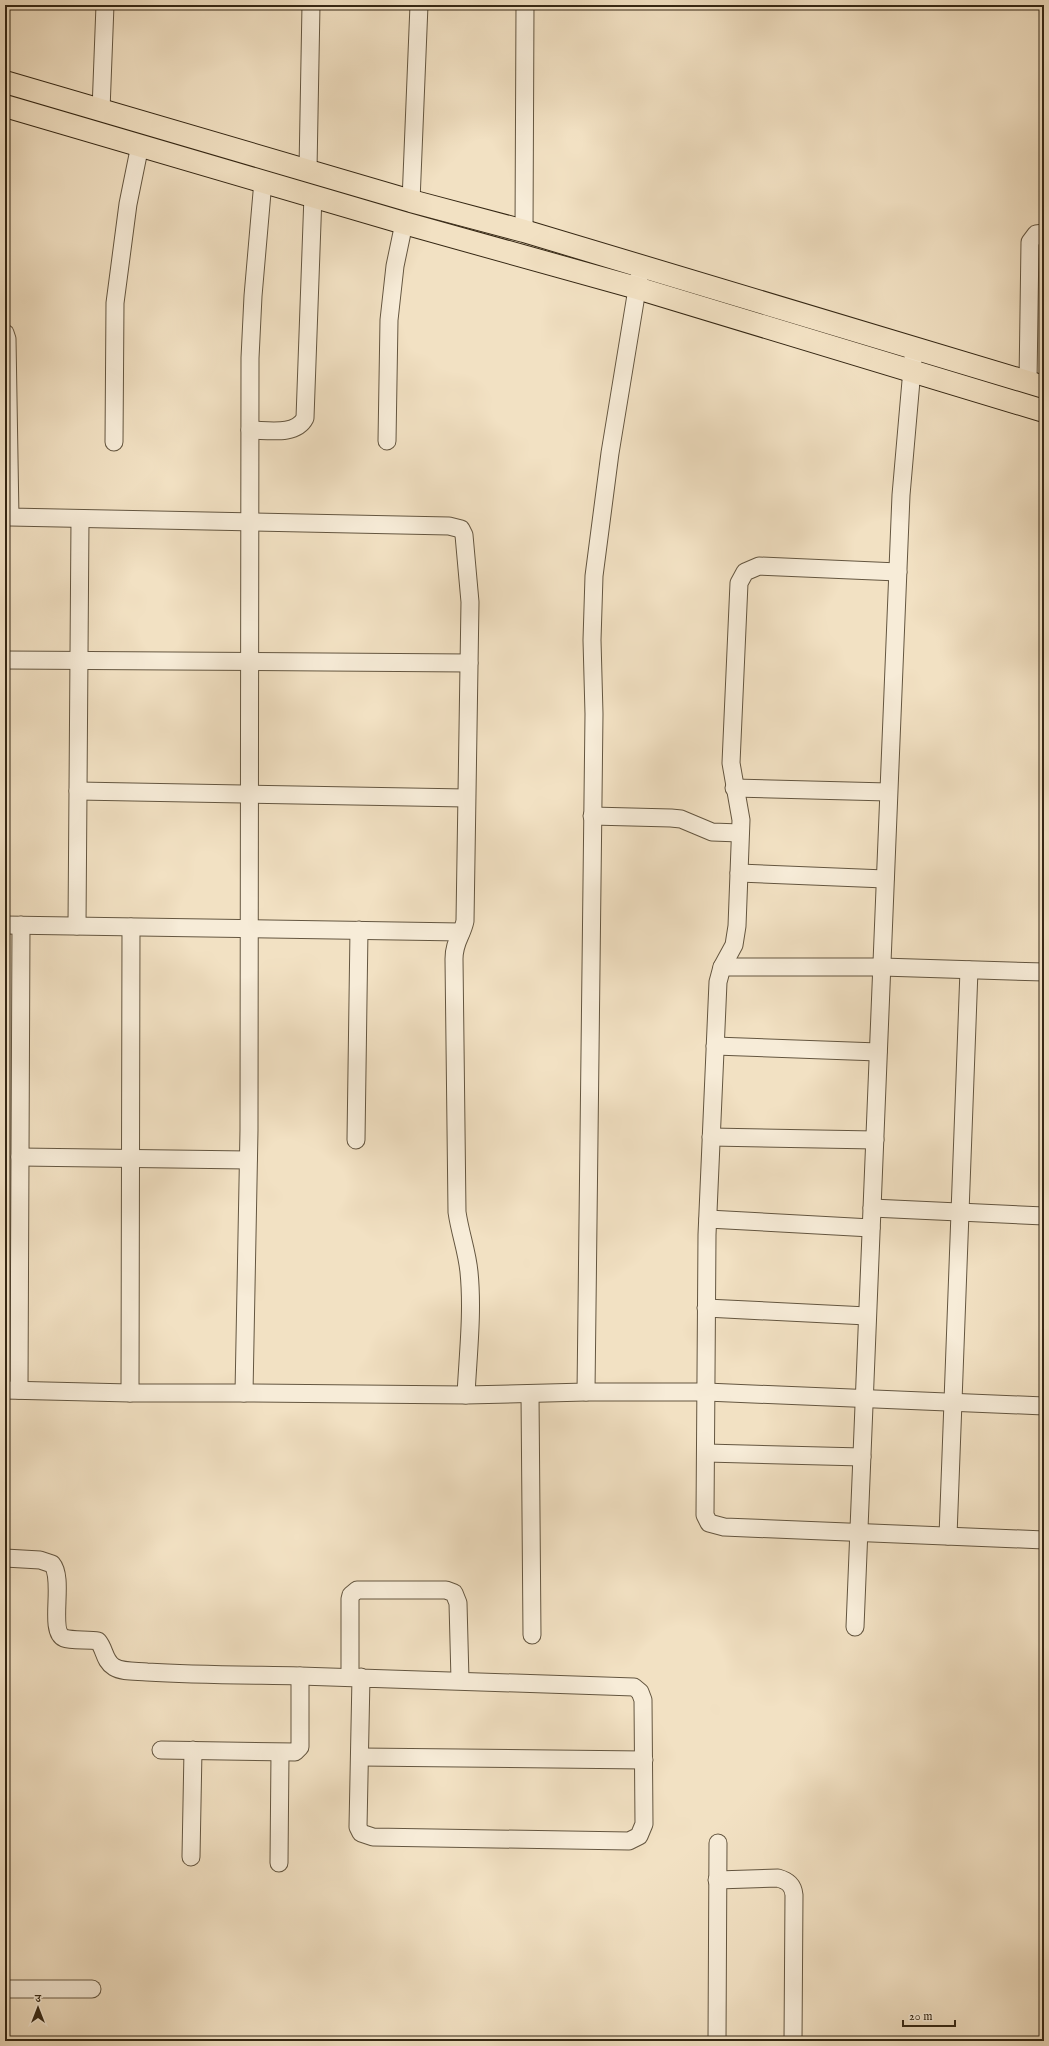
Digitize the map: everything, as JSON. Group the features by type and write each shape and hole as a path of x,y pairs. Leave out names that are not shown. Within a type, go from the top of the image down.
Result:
{"main road":[{"path":"5,82 308,169 411,201 524,231 1036,385"},
{"path":"5,106 313,195 404,223 637,288 1044,411"}],"street":[{"path":"101,110 105,5"},
{"path":"308,169 311,5"},
{"path":"411,201 419,5"},
{"path":"524,231 525,5"},
{"path":"114,442 115,303 128,204 140,145"},
{"path":"244,1393 248,1160 250,430 253,296 263,181"},
{"path":"250,430 291,429 299,426 305,418 313,195"},
{"path":"388,441 389,320 395,266 404,223"},
{"path":"1036,385 1030,242 1032,237 1036,234 1044,233"},
{"path":"586,1392 594,576 610,453 641,267"},
{"path":"5,333 7,339 10,517 449,526 461,529 466,542 470,602 465,921 454,949 454,1020 456,1212 459,1228 464,1240 469,1273 466,1394"},
{"path":"855,1627 901,495 914,348"},
{"path":"77,926 80,519"},
{"path":"898,572 759,566 751,568 741,576 738,583 731,763 734,788 739,807 739,873 736,936 734,945 722,968 718,982 708,1219 705,1515 709,1523 724,1527 1044,1540"},
{"path":"5,660 78,662 469,663"},
{"path":"734,788 888,792"},
{"path":"78,791 466,798"},
{"path":"592,816 681,819 712,832 740,833"},
{"path":"739,873 885,879"},
{"path":"461,932 13,925 20,1157 12,1390 130,1393 466,1394 706,1392 864,1400 1044,1406"},
{"path":"130,1393 131,927"},
{"path":"356,1140 359,930"},
{"path":"722,968 882,968 1044,972"},
{"path":"948,1536 969,970"},
{"path":"715,1046 878,1052"},
{"path":"711,1137 875,1140"},
{"path":"20,1157 131,1160 248,1160"},
{"path":"872,1208 1044,1216"},
{"path":"708,1219 871,1228"},
{"path":"706,1308 867,1316"},
{"path":"530,1394 532,1635"},
{"path":"706,1453 862,1457"},
{"path":"5,1558 40,1560 52,1564 58,1576 57,1623 60,1634 64,1638 98,1641 104,1649 108,1662 116,1668 162,1673 355,1677 460,1680 634,1687 640,1692 643,1700 644,1824 639,1836 629,1841 373,1837 361,1833 358,1827 360,1757 355,1677 350,1599 354,1592 358,1590 446,1590 454,1593 458,1603 460,1680"},
{"path":"161,1750 280,1753 295,1752 300,1747 300,1676"},
{"path":"191,1857 193,1750"},
{"path":"279,1863 280,1753"},
{"path":"360,1757 644,1760"},
{"path":"717,2041 718,1843"},
{"path":"717,1880 778,1878 788,1882 791,1886 794,1895 793,2041"},
{"path":"5,1989 92,1989"}]}
